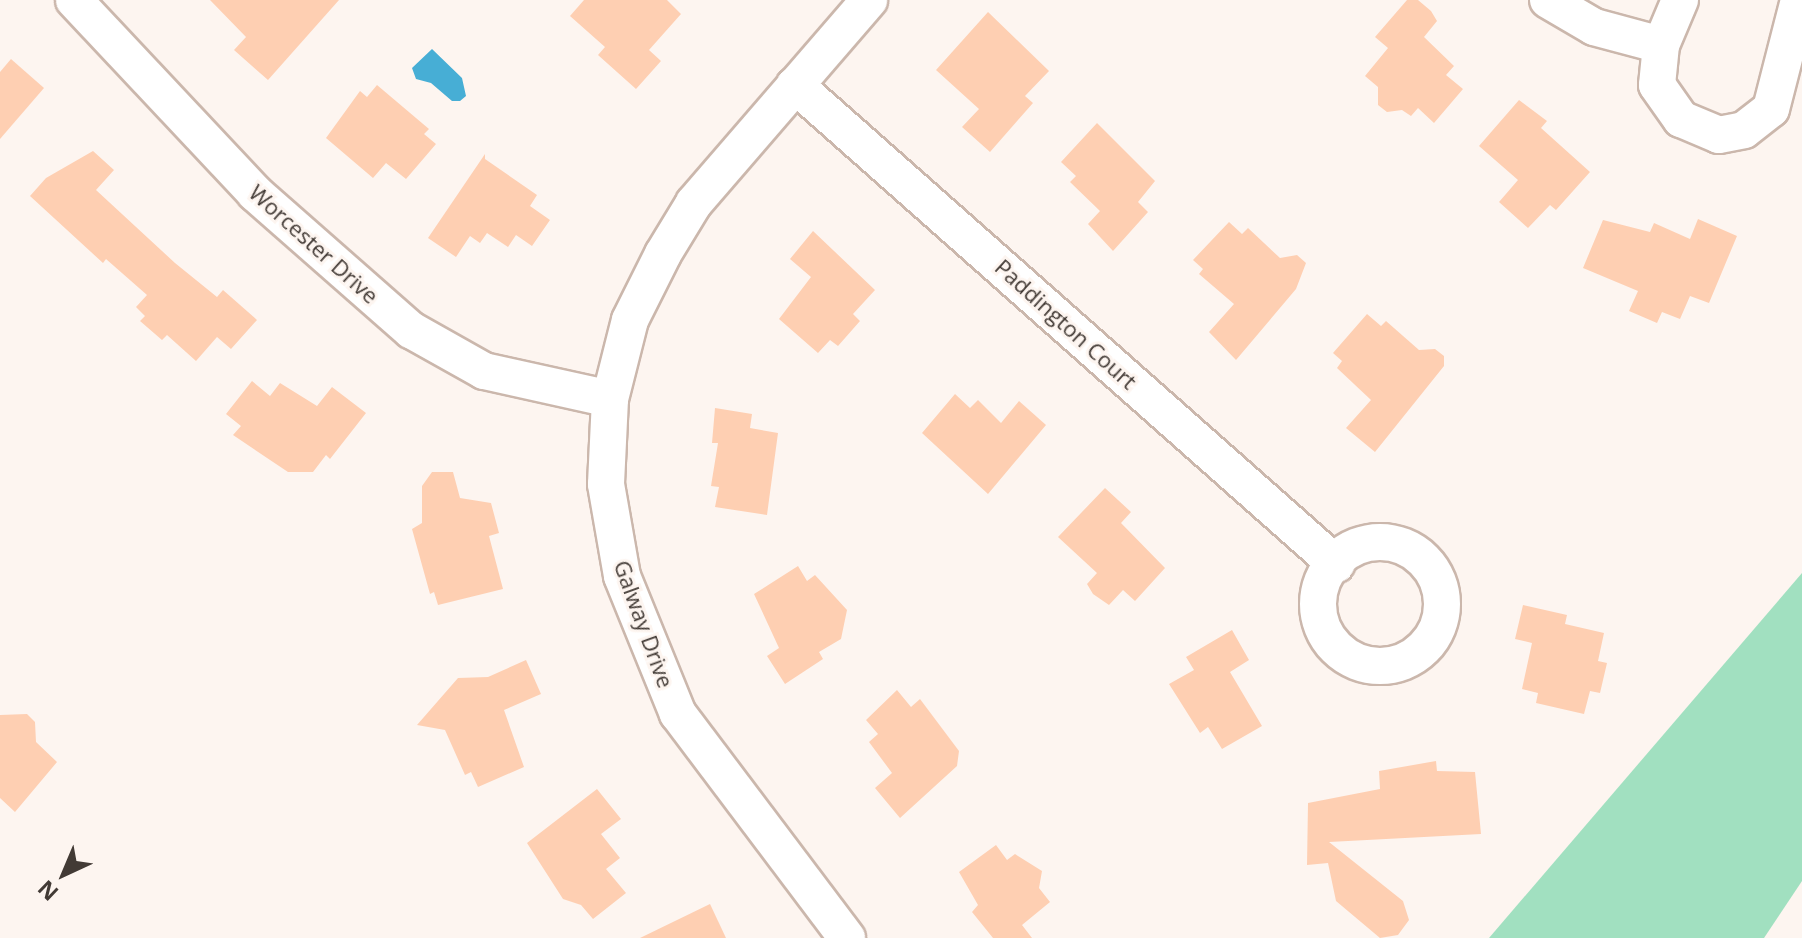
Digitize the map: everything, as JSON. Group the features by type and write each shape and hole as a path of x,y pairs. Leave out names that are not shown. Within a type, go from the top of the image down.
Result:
{"street":[{"name":"Worcester Drive","path":"74,0 255,193 411,330 484,371 610,399"},
{"name":"Galway Drive","path":"847,938 678,714 655,664 622,576 606,484 610,399 630,320 663,254 694,203 869,0"},
{"path":"1548,0 1594,27 1661,45"},
{"path":"1680,0 1661,45 1655,76 1676,113 1711,134 1744,130 1775,101 1799,0"},
{"name":"Paddington Court","path":"795,85 1336,564"}],"green space":[{"path":"1802,573 1802,881 1764,938 1489,938"}],"water":[{"path":"432,49 462,78 466,96 460,101 452,101 431,83 416,79 412,68"}],"building":[{"path":"210,0 339,0 268,80 234,50 246,37"},
{"path":"584,0 667,0 681,14 649,50 661,61 636,89 598,55 605,47 570,16"},
{"path":"1407,0 1418,0 1431,11 1437,21 1424,37 1454,66 1446,75 1463,89 1434,123 1418,108 1411,116 1402,110 1387,112 1378,105 1378,87 1365,76 1388,48 1375,37"},
{"path":"988,12 1049,71 1025,96 1033,103 990,152 962,127 979,109 936,70"},
{"path":"11,59 44,88 0,139 0,72"},
{"path":"377,85 429,129 424,134 436,144 406,179 386,163 373,178 326,138 360,91 367,97"},
{"path":"1519,100 1547,121 1541,128 1590,172 1556,210 1550,205 1528,228 1499,202 1518,180 1479,146"},
{"path":"1097,123 1155,181 1138,202 1148,212 1113,251 1088,224 1100,211 1070,182 1076,176 1061,162"},
{"path":"93,151 114,170 96,190 217,297 223,290 257,320 231,349 217,337 196,361 167,335 162,340 140,321 145,316 136,307 147,295 106,259 103,263 30,196 46,178"},
{"path":"485,154 485,159 537,195 530,206 550,220 532,246 516,235 508,247 487,233 480,243 470,236 456,257 428,238"},
{"path":"1698,219 1737,236 1709,303 1690,296 1680,319 1662,312 1657,323 1629,311 1638,291 1583,268 1603,220 1650,232 1654,223 1690,239"},
{"path":"1229,222 1242,234 1248,228 1280,258 1297,255 1306,263 1296,289 1236,360 1209,332 1234,304 1199,274 1203,269 1193,260"},
{"path":"813,231 875,290 853,314 860,321 838,346 830,340 818,353 779,319 811,277 790,259"},
{"path":"1367,314 1381,326 1386,321 1419,350 1435,349 1444,356 1444,366 1375,452 1346,428 1371,400 1337,368 1342,361 1333,353"},
{"path":"252,381 270,396 280,383 317,406 332,387 366,413 330,459 326,455 313,472 288,472 233,435 241,426 226,414"},
{"path":"955,394 970,408 978,400 1001,423 1019,401 1046,425 988,494 922,433"},
{"path":"715,408 752,414 750,428 778,433 767,515 715,507 719,487 711,486 718,443 712,443"},
{"path":"432,472 453,472 460,498 491,503 499,533 489,536 503,589 438,605 434,592 430,594 412,529 422,523 422,486"},
{"path":"1105,488 1131,512 1121,523 1165,568 1135,601 1123,590 1109,605 1093,594 1087,584 1097,573 1058,537"},
{"path":"798,566 807,581 815,575 847,610 841,639 819,652 823,659 785,684 767,656 779,648 754,594"},
{"path":"1523,605 1567,615 1565,624 1604,633 1598,661 1607,663 1600,693 1590,691 1584,714 1536,703 1538,693 1522,689 1532,643 1515,639"},
{"path":"1232,630 1249,660 1230,672 1262,726 1222,749 1208,727 1200,733 1169,684 1194,670 1186,657"},
{"path":"526,660 541,694 504,710 524,767 478,787 471,772 465,775 445,730 417,725 458,678 488,677"},
{"path":"897,690 911,707 920,699 959,751 957,766 900,818 875,788 892,773 869,742 878,734 866,720"},
{"path":"27,714 35,722 36,742 57,762 15,812 0,798 0,715"},
{"path":"1436,761 1437,771 1475,772 1481,834 1329,842 1403,901 1409,920 1398,935 1380,938 1336,901 1328,863 1307,865 1308,803 1380,789 1379,771"},
{"path":"597,789 621,819 601,834 620,858 606,869 626,893 593,919 581,905 563,899 527,843"},
{"path":"996,845 1007,860 1015,854 1042,871 1039,888 1050,902 1022,925 1032,938 993,938 972,912 978,905 959,872"},
{"path":"710,904 726,938 640,938"}]}
